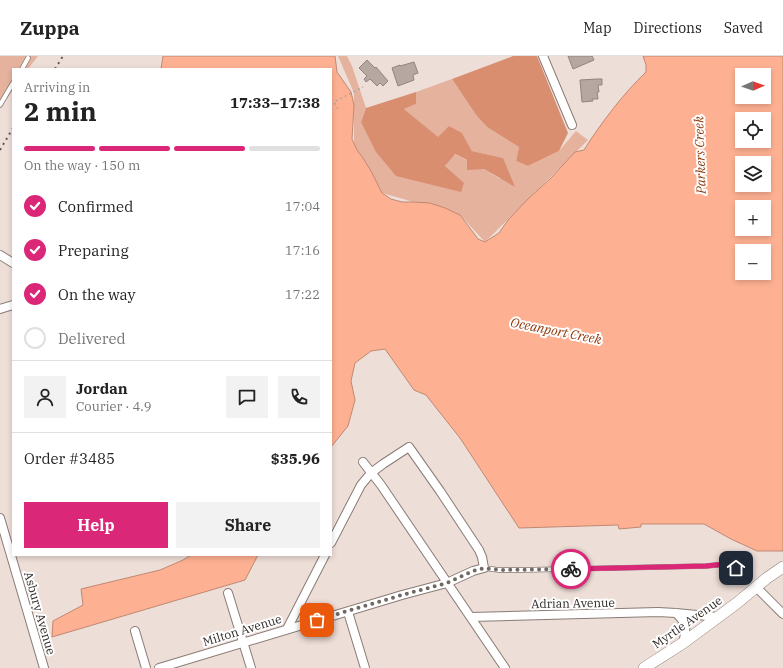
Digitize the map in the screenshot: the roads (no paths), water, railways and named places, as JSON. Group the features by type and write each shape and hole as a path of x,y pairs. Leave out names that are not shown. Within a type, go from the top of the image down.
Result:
{"main road":[{"name":"Myrtle Avenue","path":"644,668 683,643 783,567"}],"street":[{"path":"543,56 572,125"},
{"path":"0,255 12,262"},
{"path":"0,309 12,305"},
{"path":"332,541 361,485 371,473 389,459 409,447 479,550 484,568"},
{"path":"363,462 381,485 505,668"},
{"name":"Asbury Avenue","path":"0,518 44,668"},
{"path":"287,629 324,556"},
{"name":"Milton Avenue","path":"159,668 447,583 473,571 484,568"},
{"path":"756,588 783,614"},
{"path":"228,593 251,668"},
{"path":"348,612 364,668"},
{"path":"676,613 683,620 685,626 686,632 683,643"},
{"name":"Adrian Avenue","path":"471,617 676,613 718,617"},
{"path":"135,631 146,668"}],"lane":[{"path":"23,68 28,58"},
{"path":"0,105 12,86"},
{"path":"484,568 521,570 706,566 723,564 736,568"}],"water":[{"path":"163,56 335,56 337,72 351,92 354,105 352,139 382,193 391,199 402,202 430,203 460,215 478,239 485,242 499,233 508,220 575,152 584,150 613,109 646,72 646,65 643,56 783,56 783,551 757,551 704,524 641,524 641,527 619,529 618,525 519,528 460,438 426,395 414,390 385,349 371,351 355,363 351,381 355,400 348,426 332,446 332,68 161,68"},
{"path":"189,556 257,556 245,580 52,637 53,621 83,605 81,589 160,570"}],"railway":[{"path":"56,68 63,56"},
{"path":"0,150 12,130"}],"water label":[{"name":"Parkers Creek","path":"700,155"},
{"name":"Oceanport Creek","path":"556,331"}]}
